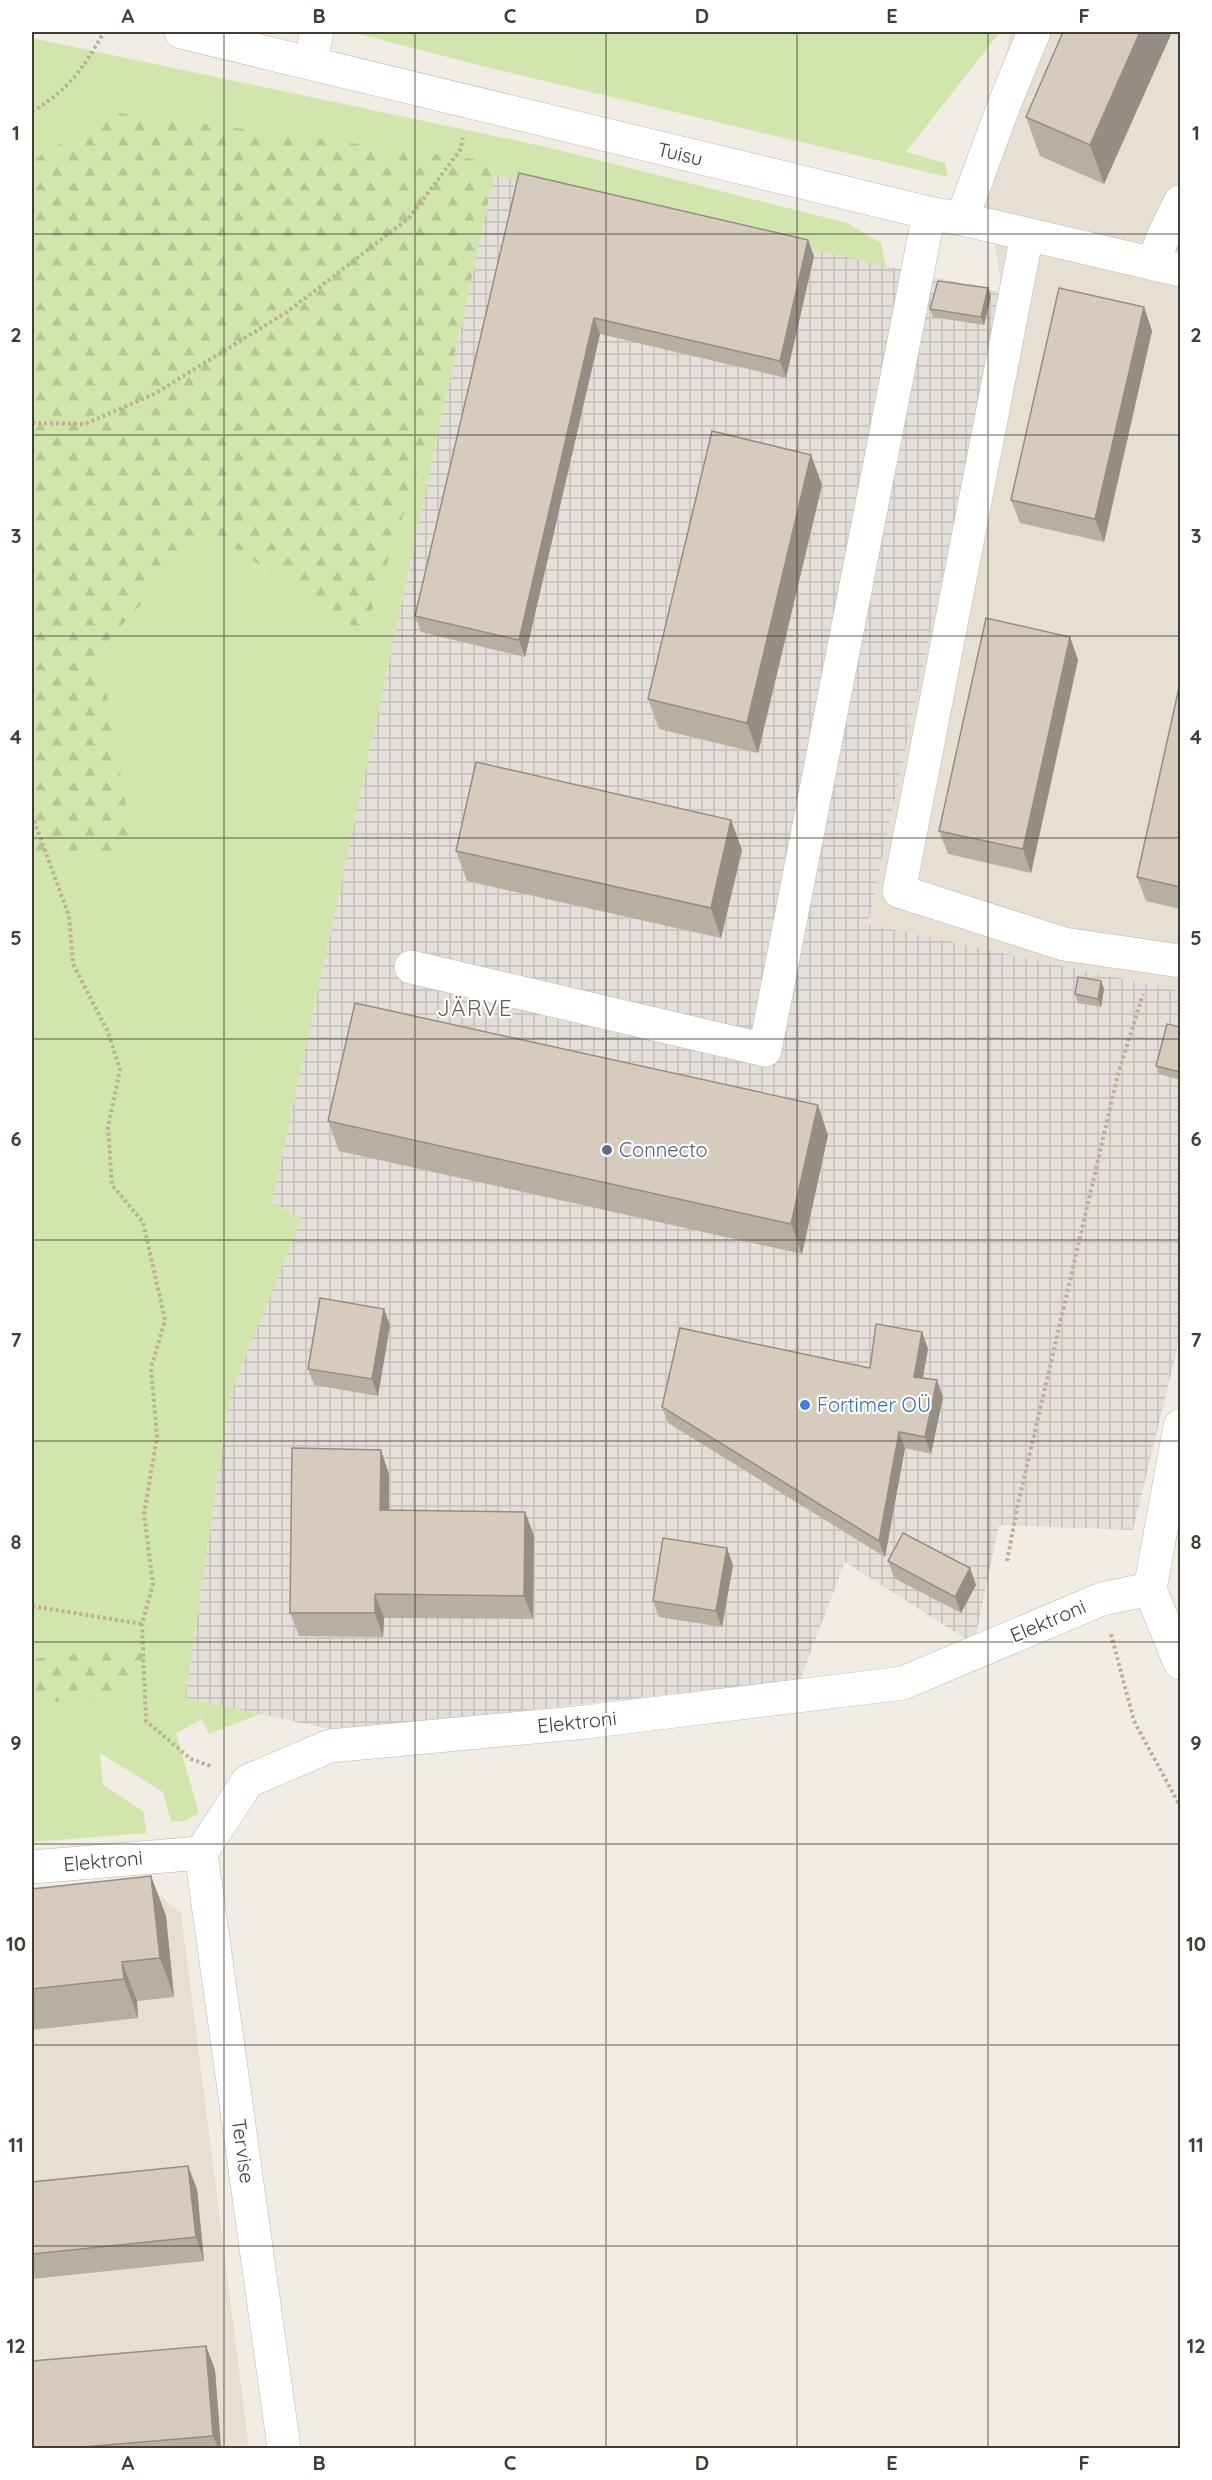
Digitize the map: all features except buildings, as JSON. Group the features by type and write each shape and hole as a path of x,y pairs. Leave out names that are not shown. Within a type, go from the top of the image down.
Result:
{"street":[{"name":"Tuisu","path":"190,32 929,213 1167,267"},
{"path":"310,63 317,32"},
{"path":"962,219 1034,32"},
{"path":"1167,267 1163,237 1180,202"},
{"path":"411,967 765,1050 929,213"},
{"path":"1027,235 899,891 1064,944 1166,959"},
{"path":"1180,1426 1150,1589 1180,1663"},
{"name":"Elektroni","path":"248,1781 330,1746 586,1722 903,1683 1102,1599 1150,1589"},
{"path":"201,1853 248,1781"},
{"name":"Elektroni","path":"32,1867 201,1853"},
{"name":"Tervise","path":"201,1853 284,2448"}],"path":[{"path":"32,112 58,96 83,68 104,32"},
{"path":"32,423 85,424 134,403 154,394 287,312 408,218 460,150 472,102"},
{"path":"32,815 69,916 73,964 108,1032 120,1070 108,1127 112,1185 143,1222 165,1320 151,1368 157,1437 144,1514 153,1584 142,1624 146,1721 191,1759 248,1781"},
{"path":"1007,1561 1018,1504 1118,1074 1138,1013 1166,959"},
{"path":"1102,1599 1134,1721 1180,1806"},
{"path":"32,1606 142,1624"}],"shaded area":[{"path":"1010,32 1180,32 1180,991 868,924 1003,293 984,180"},
{"path":"494,175 1003,293 868,924 1180,991 1180,1337 1133,1530 999,1525 974,1644 845,1562 800,1680 339,1731 185,1698 230,1395 301,1218 272,1203"},
{"path":"151,1888 181,1913 249,2448 32,2448 32,1899"}],"green space":[{"path":"351,32 1000,32 906,152 945,163 948,177 486,67"},
{"path":"32,38 547,147 847,223 881,243 886,266 494,175 272,1203 302,1218 230,1395 185,1698 260,1714 209,1734 202,1719 176,1733 199,1813 184,1821 171,1821 163,1792 100,1753 103,1785 143,1811 147,1833 32,1842"},
{"path":"112,112 497,162 452,366 364,634 207,530 99,651 134,851 32,855 32,161"},
{"path":"155,1645 131,1694 32,1704 32,1659"}],"place":[{"name":"Connecto","path":"607,1150"},
{"name":"Fortimer OÜ","path":"805,1405"}],"district":[{"name":"JÄRVE","path":"475,1008"}]}
